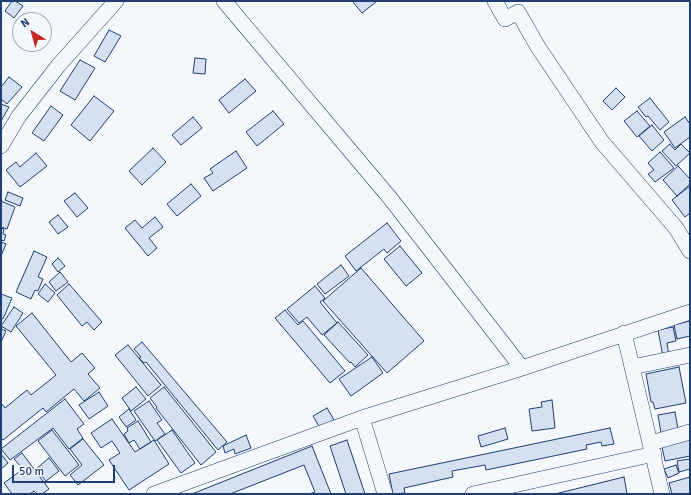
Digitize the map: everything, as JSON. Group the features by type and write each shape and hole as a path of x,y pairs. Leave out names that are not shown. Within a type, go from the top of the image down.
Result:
{"street":[{"path":"1,146 19,116 58,66 116,1"},
{"path":"224,1 390,198 522,368"},
{"path":"495,1 505,19 518,12 538,47 602,142 676,228 690,251"},
{"path":"154,494 362,418 522,368 690,312"},
{"path":"624,333 662,494"},
{"path":"632,367 690,355"},
{"path":"362,418 385,494"},
{"path":"473,494 652,448 690,432"}],"building":[{"path":"12,1 15,1 23,6 18,12 12,12 12,16 5,11"},
{"path":"353,2 376,2 362,13"},
{"path":"109,30 121,36 105,62 94,56"},
{"path":"195,58 206,59 205,74 193,73"},
{"path":"80,60 95,68 75,100 60,91"},
{"path":"9,77 22,87 7,104 1,99 1,87"},
{"path":"245,79 256,91 229,113 219,100"},
{"path":"616,88 625,97 612,110 603,101"},
{"path":"94,96 114,111 90,141 71,125"},
{"path":"650,98 669,122 660,130 638,107"},
{"path":"1,104 9,107 1,121"},
{"path":"51,106 63,115 44,141 32,133"},
{"path":"273,111 284,124 257,146 246,132"},
{"path":"637,111 650,126 637,137 624,121"},
{"path":"193,117 202,128 181,145 172,135"},
{"path":"685,117 690,124 690,137 675,148 664,132"},
{"path":"652,125 664,140 652,151 639,136"},
{"path":"670,144 675,150 681,144 690,153 676,166 662,151"},
{"path":"153,148 166,162 142,185 129,171"},
{"path":"236,151 247,168 213,191 204,178 213,173 210,169"},
{"path":"660,152 674,168 655,182 648,174 654,170 648,163"},
{"path":"36,153 47,166 20,187 6,170 16,162 20,167"},
{"path":"678,166 690,179 690,184 677,196 663,180"},
{"path":"191,184 201,196 177,216 167,204"},
{"path":"690,186 690,213 685,217 672,200"},
{"path":"8,192 23,198 20,206 5,200"},
{"path":"75,193 88,208 77,217 64,201"},
{"path":"1,201 15,207 7,229 1,227"},
{"path":"58,215 68,227 58,234 49,222"},
{"path":"155,217 163,227 149,238 157,248 148,256 125,228 135,220 142,228"},
{"path":"387,223 401,241 387,253 384,249 356,271 345,256"},
{"path":"1,228 4,229 3,234 6,235 4,241 1,240"},
{"path":"1,242 6,244 1,256"},
{"path":"400,246 422,273 406,286 384,259"},
{"path":"34,251 47,257 38,277 43,279 38,291 35,290 31,299 16,292"},
{"path":"58,258 65,266 58,272 52,264"},
{"path":"341,265 349,276 325,294 317,284"},
{"path":"361,268 424,341 387,373 323,301"},
{"path":"60,272 68,282 56,291 49,282"},
{"path":"45,284 55,293 48,302 38,294"},
{"path":"69,284 102,322 94,330 87,322 82,326 57,295"},
{"path":"315,286 325,298 320,302 337,323 322,335 307,317 299,323 287,309"},
{"path":"1,294 12,298 3,319 1,318"},
{"path":"14,307 23,313 11,332 1,326"},
{"path":"285,310 298,325 303,321 345,371 330,383 275,318"},
{"path":"32,313 71,362 82,353 95,368 88,374 100,388 84,401 74,389 46,412 43,408 3,440 1,438 1,403 5,408 27,390 31,395 56,375 16,326"},
{"path":"690,321 690,336 677,339 674,325"},
{"path":"338,322 368,355 355,367 324,335"},
{"path":"673,327 676,341 667,343 669,356 663,357 658,330"},
{"path":"1,329 6,331 1,342"},
{"path":"142,342 227,442 218,450 146,362 144,363 139,358 141,357 134,349"},
{"path":"128,345 161,385 148,396 115,355"},
{"path":"372,357 383,373 351,396 339,379"},
{"path":"679,367 686,403 655,409 653,402 651,402 646,374"},
{"path":"136,387 146,399 131,411 122,398"},
{"path":"164,387 216,452 201,465 156,408 157,407 150,398"},
{"path":"99,392 108,406 89,419 79,405"},
{"path":"65,399 84,424 77,429 83,438 69,449 53,428 10,460 1,449"},
{"path":"552,400 555,428 532,431 529,409 542,407 541,402"},
{"path":"149,401 162,420 157,423 165,434 155,441 134,411"},
{"path":"327,408 334,420 320,428 313,416"},
{"path":"129,409 136,420 126,427 119,417"},
{"path":"675,412 678,429 661,433 658,415"},
{"path":"112,419 135,452 154,440 169,464 129,490 109,460 120,453 112,441 101,448 91,433"},
{"path":"138,421 151,442 140,449 134,440 129,443 124,434 128,431 127,428"},
{"path":"505,428 508,439 481,447 478,436"},
{"path":"610,428 614,444 602,446 601,442 586,445 587,449 486,470 485,465 452,471 453,477 404,488 405,493 393,494 389,474"},
{"path":"52,430 79,465 65,476 38,441"},
{"path":"172,430 195,463 181,473 157,440"},
{"path":"246,435 251,448 235,454 234,449 225,453 223,446"},
{"path":"83,439 104,465 78,485 70,475 82,465 70,449"},
{"path":"690,439 690,456 665,461 661,442"},
{"path":"347,440 365,494 346,494 330,446"},
{"path":"312,446 331,494 309,494 315,492 304,465 230,494 192,494"},
{"path":"22,453 49,489 42,494 37,494 34,491 30,494 12,494 4,483 23,469 14,459"},
{"path":"1,454 8,463 1,469"},
{"path":"49,458 59,471 46,481 36,469"},
{"path":"690,459 690,469 679,472 677,461"},
{"path":"676,465 679,473 668,478 664,469"},
{"path":"624,477 627,494 555,494"},
{"path":"690,477 690,494 672,494 669,483"}]}
